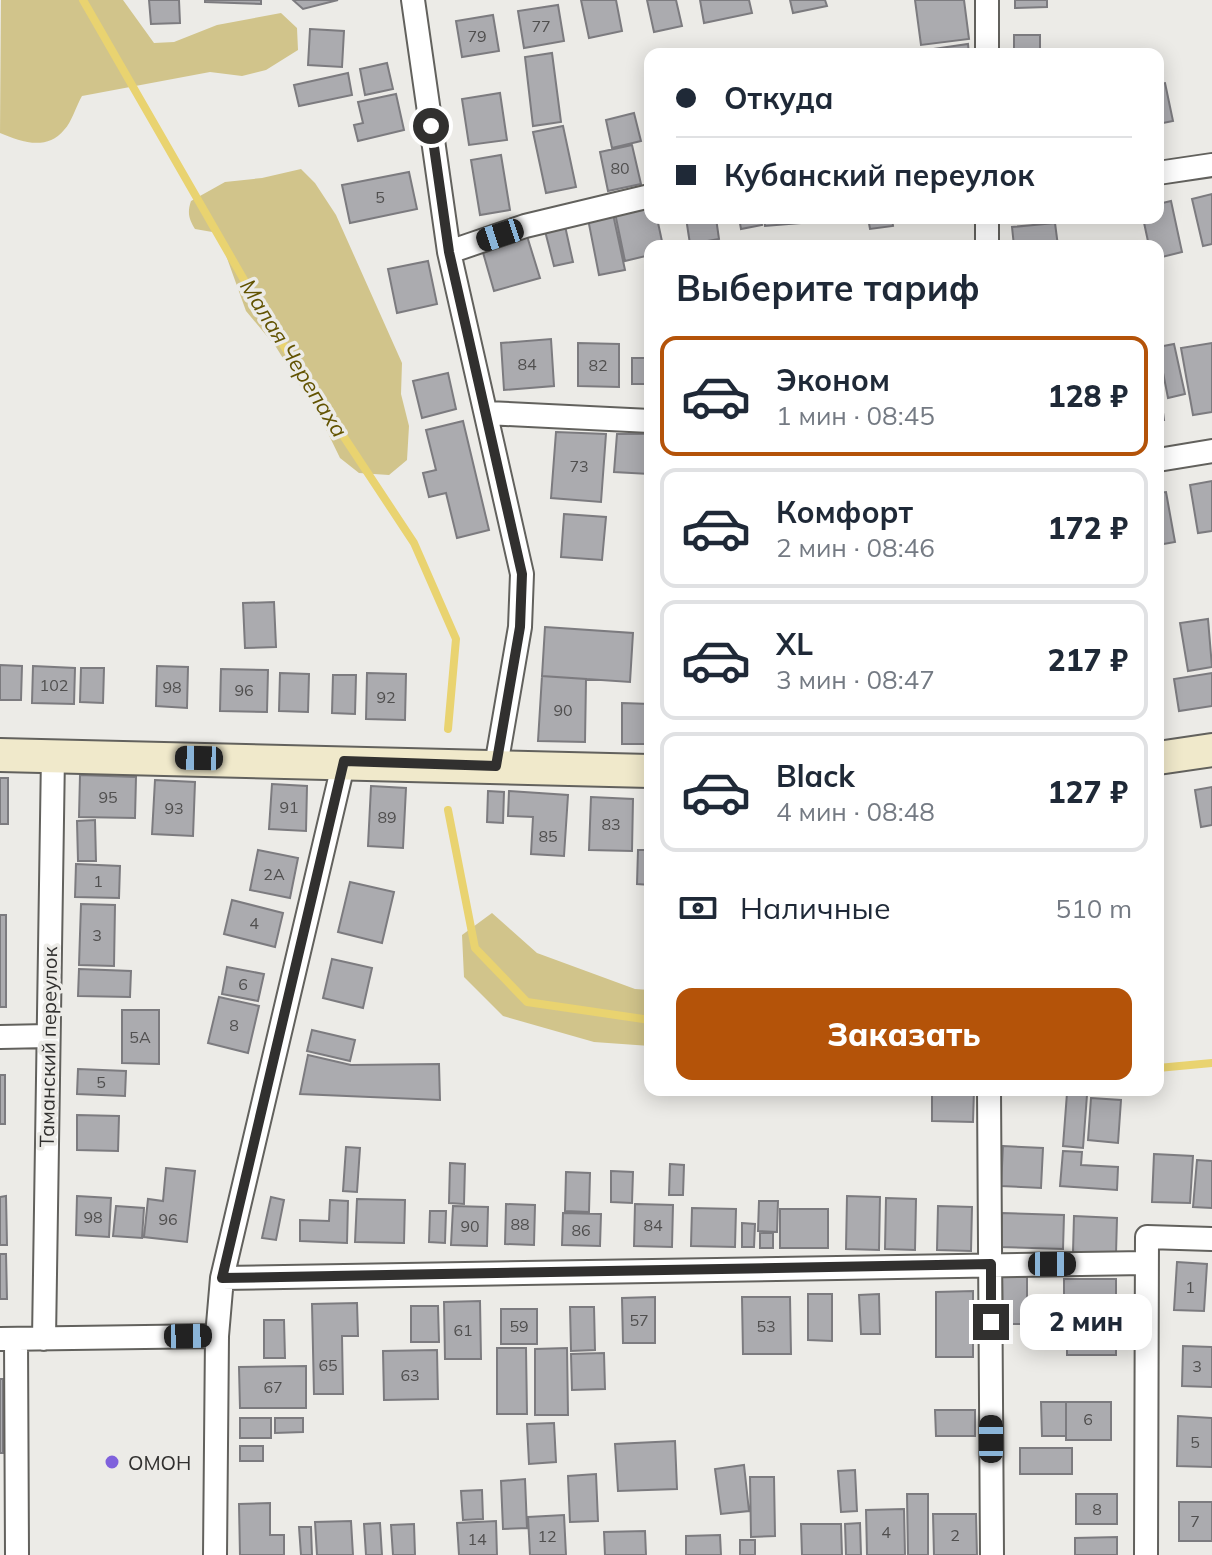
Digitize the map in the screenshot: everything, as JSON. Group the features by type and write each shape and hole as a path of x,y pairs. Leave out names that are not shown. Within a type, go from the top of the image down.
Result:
{"street":[{"path":"413,0 449,252 522,574 520,627 496,766"},
{"path":"987,0 987,48"},
{"path":"1164,172 1212,165"},
{"path":"449,252 525,226 644,197"},
{"path":"487,413 644,421"},
{"path":"1164,459 1212,451"},
{"path":"1164,757 1212,750"},
{"path":"0,755 344,761 644,771"},
{"name":"Таманский переулок","path":"44,1339 53,755"},
{"path":"215,1555 217,1336 222,1278 344,761"},
{"path":"0,1037 48,1036"},
{"path":"989,1096 992,1555"},
{"path":"1146,1555 1147,1237 1212,1239"},
{"path":"222,1278 1145,1263"},
{"path":"17,1555 8,1339 217,1336"}],"shaded area":[{"path":"1,0 123,0 154,43 174,42 217,25 281,13 297,28 298,50 266,70 242,76 210,72 82,96 69,123 57,137 42,143 25,142 0,133"},
{"path":"301,169 315,183 336,215 402,363 401,394 409,426 407,460 389,475 359,473 340,458 322,421 276,347 246,311 218,233 195,229 190,219 191,201 225,182"},
{"path":"492,913 537,953 644,990 644,1046 594,1042 503,1016 464,977 462,935"}],"building":[{"path":"149,0 179,0 180,23 151,24"},
{"path":"261,0 261,4 205,2"},
{"path":"293,0 338,0 303,9"},
{"path":"581,0 616,0 622,31 589,38"},
{"path":"647,0 676,0 682,26 654,32"},
{"path":"700,0 749,0 752,13 704,23"},
{"path":"790,0 825,0 827,6 793,13"},
{"path":"915,0 964,0 969,39 921,45"},
{"path":"1015,0 1047,0 1047,7 1015,8"},
{"path":"558,5 564,41 524,48 518,11"},
{"path":"493,15 499,51 462,57 456,21"},
{"path":"310,29 344,31 342,67 308,65"},
{"path":"1014,35 1040,35 1040,48 1014,48"},
{"path":"968,44 968,48 940,48"},
{"path":"552,53 561,122 533,126 525,57"},
{"path":"387,63 393,89 365,95 360,69"},
{"path":"348,73 352,95 299,106 294,85"},
{"path":"1164,83 1173,121 1164,123"},
{"path":"500,93 507,140 469,145 462,99"},
{"path":"396,94 404,130 358,141 354,125 363,123 358,102"},
{"path":"634,113 641,141 612,148 606,120"},
{"path":"563,126 576,187 546,193 533,132"},
{"path":"632,145 641,184 608,191 600,152"},
{"path":"501,155 510,210 480,215 471,160"},
{"path":"409,172 417,209 350,223 342,185"},
{"path":"1212,194 1212,244 1203,246 1192,199"},
{"path":"1171,201 1182,252 1164,256 1164,240 1148,240 1144,224 1164,224 1164,203"},
{"path":"644,206 644,224 658,224 662,240 644,240 644,256 625,261 615,213"},
{"path":"613,214 625,270 599,275 588,219"},
{"path":"687,224 717,224 719,239 689,240"},
{"path":"740,224 762,224 762,225 741,229"},
{"path":"869,224 893,224 893,226 870,229"},
{"path":"1055,224 1057,240 1013,240 1012,227"},
{"path":"565,226 573,262 554,266 545,231"},
{"path":"527,236 540,278 494,291 482,249"},
{"path":"428,261 437,304 397,313 388,269"},
{"path":"551,339 554,386 504,390 501,343"},
{"path":"578,343 619,344 619,387 578,386"},
{"path":"1212,343 1212,412 1193,415 1181,348"},
{"path":"1174,344 1185,394 1168,398 1164,378 1164,346"},
{"path":"632,358 644,358 644,384 632,384"},
{"path":"448,373 456,409 422,418 413,381"},
{"path":"463,421 489,530 457,538 446,493 429,497 423,473 436,470 426,430"},
{"path":"556,432 606,434 601,502 551,498"},
{"path":"617,434 644,434 644,474 614,472"},
{"path":"1212,481 1212,531 1198,533 1190,485"},
{"path":"1164,492 1175,542 1164,544"},
{"path":"564,514 606,517 602,560 561,557"},
{"path":"274,602 276,647 245,648 243,603"},
{"path":"1208,619 1212,667 1188,671 1180,623"},
{"path":"545,627 633,633 630,682 542,676"},
{"path":"0,665 22,666 21,700 0,700"},
{"path":"33,666 75,668 74,704 32,703"},
{"path":"157,666 188,667 187,708 156,706"},
{"path":"81,668 104,668 103,703 80,702"},
{"path":"221,669 268,670 267,712 220,711"},
{"path":"280,673 309,674 308,712 279,711"},
{"path":"367,673 406,674 405,720 366,719"},
{"path":"1212,673 1212,706 1179,711 1174,679"},
{"path":"333,675 356,675 355,714 332,713"},
{"path":"542,676 586,679 585,742 538,741"},
{"path":"622,703 644,704 644,744 622,744"},
{"path":"80,775 136,777 135,818 79,817"},
{"path":"0,778 8,778 8,824 0,824"},
{"path":"155,780 195,782 193,836 152,834"},
{"path":"272,784 307,786 306,831 269,829"},
{"path":"371,786 406,788 403,848 368,846"},
{"path":"1212,787 1212,825 1201,827 1195,790"},
{"path":"488,791 504,792 503,823 487,822"},
{"path":"509,791 568,795 564,856 531,854 533,817 508,816"},
{"path":"591,797 633,799 632,851 589,850"},
{"path":"95,820 96,861 78,861 77,821"},
{"path":"258,850 298,858 290,898 250,890"},
{"path":"638,850 644,850 644,885 637,884"},
{"path":"76,864 120,866 119,898 75,897"},
{"path":"350,882 394,892 382,943 338,932"},
{"path":"232,900 283,913 275,947 224,934"},
{"path":"81,904 115,905 114,966 79,965"},
{"path":"0,915 6,915 6,1007 0,1007"},
{"path":"332,959 372,968 363,1008 323,998"},
{"path":"227,967 264,974 258,1001 222,994"},
{"path":"79,969 131,971 130,997 78,996"},
{"path":"219,997 259,1006 248,1053 208,1043"},
{"path":"122,1010 159,1010 159,1064 122,1063"},
{"path":"312,1030 355,1040 350,1061 307,1051"},
{"path":"308,1055 351,1065 439,1064 440,1100 300,1094"},
{"path":"78,1069 126,1071 125,1096 77,1094"},
{"path":"0,1075 5,1075 5,1124 0,1124"},
{"path":"932,1096 974,1096 973,1122 932,1121"},
{"path":"1067,1096 1087,1096 1083,1148 1063,1146"},
{"path":"1091,1098 1121,1100 1118,1143 1088,1140"},
{"path":"77,1115 119,1116 118,1151 77,1150"},
{"path":"1003,1146 1043,1148 1041,1188 1001,1186"},
{"path":"346,1147 360,1148 357,1192 343,1191"},
{"path":"1063,1151 1082,1152 1081,1165 1118,1167 1117,1190 1060,1186"},
{"path":"1154,1154 1193,1156 1190,1203 1152,1202"},
{"path":"1197,1160 1212,1161 1212,1208 1193,1207"},
{"path":"450,1163 465,1164 464,1204 449,1203"},
{"path":"670,1164 684,1165 683,1195 669,1195"},
{"path":"166,1168 195,1171 187,1242 144,1237 148,1199 163,1201"},
{"path":"611,1171 633,1172 632,1203 611,1202"},
{"path":"566,1172 590,1173 589,1212 565,1211"},
{"path":"6,1196 7,1245 0,1245 0,1197"},
{"path":"77,1196 111,1198 109,1237 76,1235"},
{"path":"847,1196 880,1197 879,1250 846,1249"},
{"path":"271,1197 284,1200 276,1240 262,1238"},
{"path":"886,1198 916,1199 915,1250 885,1249"},
{"path":"357,1199 405,1200 404,1243 355,1242"},
{"path":"330,1200 348,1201 347,1243 300,1241 300,1220 329,1221"},
{"path":"759,1201 778,1201 777,1232 758,1231"},
{"path":"506,1204 535,1205 534,1245 505,1244"},
{"path":"635,1204 673,1205 672,1247 634,1246"},
{"path":"116,1206 144,1208 142,1238 113,1236"},
{"path":"453,1206 488,1207 487,1246 451,1245"},
{"path":"938,1206 972,1207 971,1251 937,1250"},
{"path":"692,1208 736,1209 735,1247 691,1246"},
{"path":"780,1209 828,1209 828,1248 780,1248"},
{"path":"430,1211 446,1211 445,1243 429,1242"},
{"path":"563,1213 601,1214 600,1246 562,1245"},
{"path":"1002,1213 1064,1215 1063,1249 1001,1247"},
{"path":"1074,1216 1117,1218 1116,1254 1073,1252"},
{"path":"742,1223 755,1224 754,1247 742,1247"},
{"path":"760,1233 773,1233 773,1248 760,1248"},
{"path":"0,1254 6,1254 7,1299 0,1299"},
{"path":"1177,1262 1207,1264 1204,1311 1174,1310"},
{"path":"1002,1277 1027,1277 1027,1324 1003,1324"},
{"path":"1064,1279 1116,1279 1116,1319 1064,1319"},
{"path":"973,1291 973,1357 936,1357 936,1292"},
{"path":"808,1294 832,1294 832,1341 808,1340"},
{"path":"879,1294 880,1334 861,1334 859,1295"},
{"path":"655,1297 655,1343 623,1343 622,1298"},
{"path":"742,1297 790,1297 791,1354 743,1354"},
{"path":"480,1301 481,1359 445,1359 444,1302"},
{"path":"357,1303 358,1336 342,1336 343,1394 314,1394 312,1304"},
{"path":"411,1306 438,1306 439,1342 411,1342"},
{"path":"570,1307 594,1307 595,1350 571,1351"},
{"path":"501,1309 537,1309 537,1344 501,1344"},
{"path":"264,1320 284,1320 285,1358 264,1358"},
{"path":"1116,1320 1116,1355 1067,1355 1067,1321"},
{"path":"1183,1346 1212,1347 1212,1387 1182,1386"},
{"path":"497,1348 526,1348 527,1414 497,1414"},
{"path":"567,1348 568,1415 535,1415 535,1349"},
{"path":"437,1350 438,1399 384,1400 383,1351"},
{"path":"604,1353 605,1389 572,1390 571,1354"},
{"path":"306,1366 306,1408 240,1408 239,1367"},
{"path":"0,1379 3,1379 3,1453 0,1453"},
{"path":"1041,1402 1066,1402 1066,1436 1042,1436"},
{"path":"1066,1402 1111,1402 1111,1440 1066,1440"},
{"path":"935,1410 975,1410 975,1436 936,1436"},
{"path":"1178,1416 1212,1418 1212,1467 1177,1466"},
{"path":"240,1418 271,1418 271,1438 240,1438"},
{"path":"275,1418 303,1418 303,1432 275,1433"},
{"path":"554,1423 556,1462 529,1464 527,1424"},
{"path":"675,1441 677,1489 618,1491 615,1444"},
{"path":"240,1446 263,1446 263,1461 240,1461"},
{"path":"1020,1448 1072,1448 1072,1474 1020,1474"},
{"path":"744,1465 749,1511 721,1514 715,1469"},
{"path":"855,1470 857,1511 841,1512 838,1471"},
{"path":"596,1474 598,1521 570,1522 568,1476"},
{"path":"750,1477 774,1477 775,1536 751,1537"},
{"path":"525,1479 527,1528 503,1529 501,1481"},
{"path":"482,1490 483,1519 463,1520 461,1491"},
{"path":"907,1494 928,1494 928,1555 908,1555"},
{"path":"1076,1494 1117,1494 1117,1524 1076,1524"},
{"path":"1179,1502 1212,1502 1212,1541 1179,1541"},
{"path":"270,1503 270,1535 284,1535 284,1555 240,1555 239,1504"},
{"path":"904,1509 905,1555 867,1555 866,1510"},
{"path":"933,1514 976,1514 977,1555 934,1555"},
{"path":"564,1515 566,1555 530,1555 528,1517"},
{"path":"351,1521 353,1555 317,1555 315,1522"},
{"path":"496,1521 497,1555 459,1555 457,1523"},
{"path":"380,1523 382,1555 366,1555 364,1524"},
{"path":"860,1523 861,1555 846,1555 845,1524"},
{"path":"414,1524 415,1555 393,1555 391,1525"},
{"path":"801,1524 841,1524 842,1555 802,1555"},
{"path":"299,1527 311,1527 312,1555 301,1555"},
{"path":"645,1531 646,1555 605,1555 604,1532"},
{"path":"720,1535 721,1555 686,1555 686,1536"},
{"path":"1117,1537 1117,1555 1075,1555 1075,1538"},
{"path":"740,1540 755,1540 755,1555 740,1555"}],"waterway":[{"name":"Малая Черепаха","path":"83,0 270,325 414,543 456,639 448,729"},
{"name":"Малая Черепаха","path":"448,810 475,948 527,1002 644,1019"},
{"name":"Малая Черепаха","path":"1164,1067 1212,1063"}],"place":[{"name":"ОМОН","path":"112,1462"}],"route":[{"path":"431,126 449,252 522,574 520,627 496,766 344,761 222,1278 991,1264 991,1322"}]}
